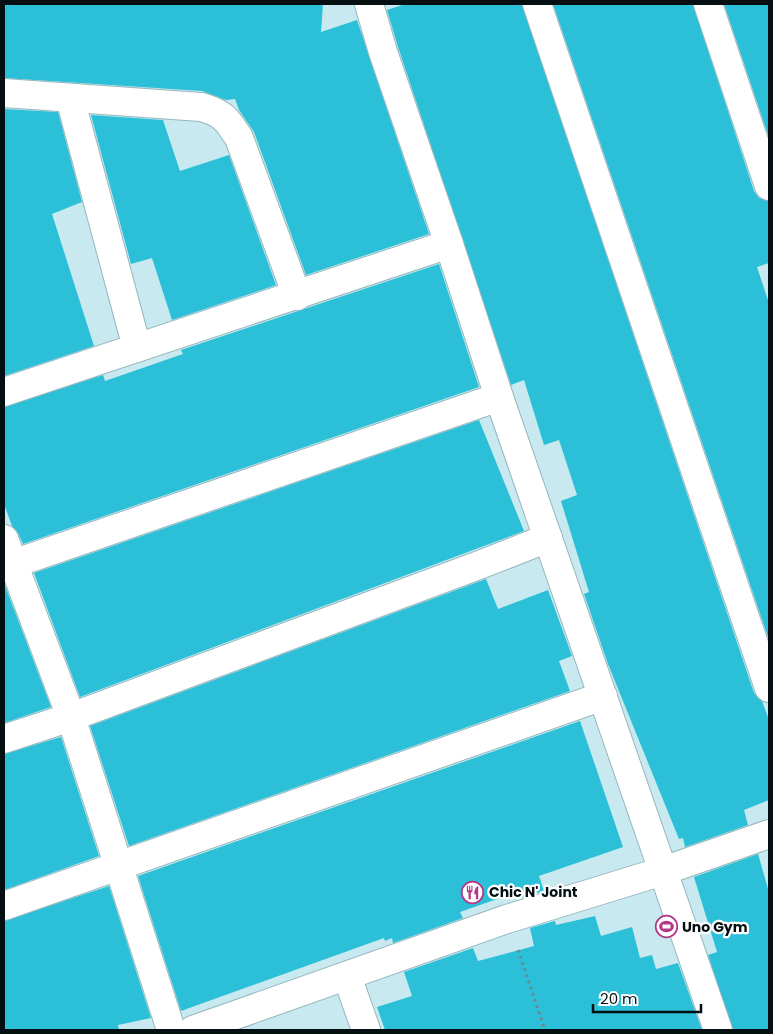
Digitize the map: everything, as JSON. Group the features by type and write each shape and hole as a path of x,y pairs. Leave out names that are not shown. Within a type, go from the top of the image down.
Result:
{"street":[{"path":"369,4 383,52 499,397 718,1030"},
{"path":"537,4 769,688"},
{"path":"708,4 769,186"},
{"path":"4,93 201,107 219,112 229,121 239,138 298,296"},
{"path":"70,98 137,348"},
{"path":"4,392 298,296 449,244"},
{"path":"8,566 499,397"},
{"path":"4,739 71,717 548,538"},
{"path":"4,539 8,566 71,717 117,866 171,1030"},
{"path":"4,906 603,696"},
{"path":"193,1030 507,919 663,871 769,834"},
{"path":"347,976 366,1030"}],"path":[{"path":"507,919 545,1030"}],"building":[{"path":"4,4 323,4 321,32 357,20 429,234 306,275 254,132 239,110 235,99 226,100 202,91 4,78"},
{"path":"405,4 522,4 754,693 762,701 769,720 769,800 744,810 748,825 685,847 683,838 679,839 608,664 584,594 589,592 561,501 577,495 559,440 544,445 524,380 511,385 398,47 387,10"},
{"path":"553,4 693,4 754,191 759,198 769,201 769,263 757,267 769,303 769,640"},
{"path":"724,4 769,4 769,138"},
{"path":"4,109 58,112 82,202 52,214 94,346 4,376"},
{"path":"91,115 163,120 180,171 229,155 276,285 172,320 152,258 131,264"},
{"path":"439,264 479,387 23,544 12,526 4,504 4,407 103,375 105,381 183,354 181,350"},
{"path":"479,420 524,531 80,697 34,573"},
{"path":"486,579 498,609 548,590 572,656 559,661 570,691 129,846 90,726"},
{"path":"4,583 51,707 4,723"},
{"path":"580,721 623,847 539,876 544,891 521,898 520,891 460,912 463,918 393,943 392,938 385,941 384,938 181,1011 138,876"},
{"path":"61,737 99,856 4,890 4,754"},
{"path":"758,854 769,892 769,1030 733,1030 708,955 717,952 694,877"},
{"path":"109,886 151,1018 118,1025 119,1030 4,1030 4,921"},
{"path":"595,916 601,936 632,927 640,958 652,955 656,969 678,963 702,1030 385,1030 377,1007 412,996 404,972 473,948 478,961 534,946 530,928 555,921 556,925"}],"place":[{"name":"Chic N' Joint","path":"473,892"},
{"name":"Uno Gym","path":"666,927"}]}
